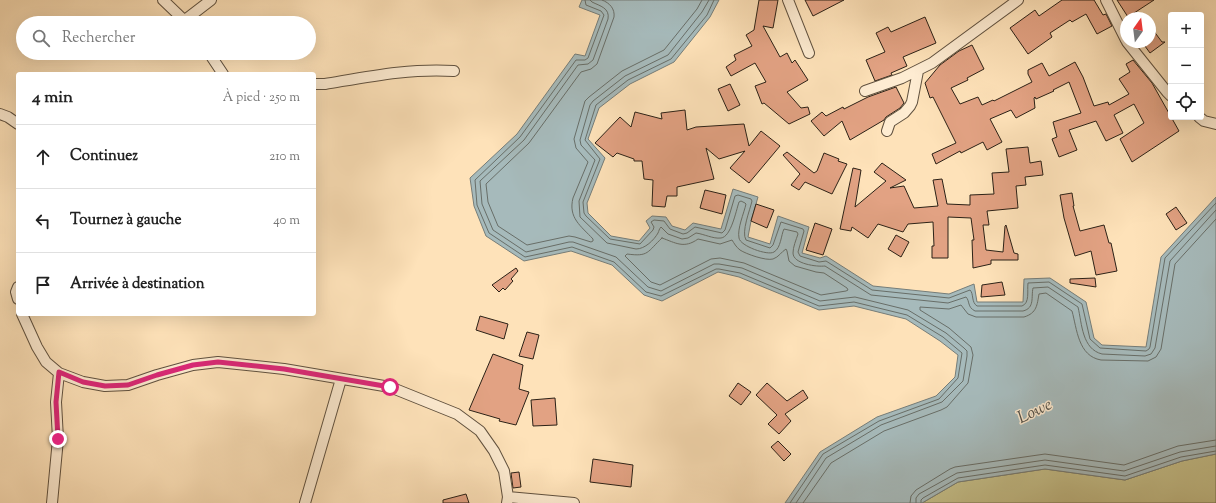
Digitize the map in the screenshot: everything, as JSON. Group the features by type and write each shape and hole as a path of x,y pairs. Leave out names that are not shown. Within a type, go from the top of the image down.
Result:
{"street":[{"path":"163,0 180,16"},
{"path":"193,16 211,0"},
{"path":"788,0 809,53"},
{"path":"865,91 902,78 932,64 1018,0"},
{"path":"1106,0 1120,27"},
{"path":"1132,48 1168,93"},
{"path":"214,60 222,72"},
{"path":"316,84 325,84 401,72 454,71"},
{"path":"887,131 890,122 904,113 910,106 914,94 918,71"},
{"path":"0,114 16,123"},
{"path":"1203,120 1216,124"},
{"path":"23,316 36,347 46,362 59,372 83,382 105,386 128,385 193,365 218,362 284,369 390,387 457,414 480,431 494,451 504,471 508,500 574,503"},
{"path":"52,503 58,439 56,402 59,372"},
{"path":"306,503 341,379"}],"shaded area":[{"path":"1216,454 1216,503 922,503 958,482 1045,469 1125,480 1182,461"}],"water":[{"name":"Lowe","path":"582,0 719,0 710,17 674,62 630,84 599,108 588,139 605,158 587,203 588,213 611,236 639,241 650,228 646,221 652,216 666,217 672,226 685,230 693,223 721,229 733,189 758,197 748,237 770,244 778,216 809,227 802,253 820,258 826,256 873,286 949,294 974,284 977,302 1023,302 1024,279 1050,278 1086,302 1094,338 1102,345 1146,347 1161,257 1216,197 1216,454 1182,461 1125,480 1045,469 958,482 922,503 785,503 820,452 877,417 936,396 955,377 958,355 940,341 906,319 854,306 819,310 739,277 718,272 662,301 644,295 612,265 571,251 524,261 486,236 474,206 470,178 517,134 575,54 585,56 600,15 579,7"}],"building":[{"path":"759,0 778,0 773,28 763,26 780,57 787,53 792,63 795,60 808,80 787,92 801,108 808,107 810,114 789,124 764,103 762,104 755,86 766,82 755,63 731,76 726,67 736,60 734,55 752,46 746,35 754,30"},
{"path":"805,0 844,0 813,16"},
{"path":"1062,0 1094,0 1103,15 1106,14 1112,26 1097,34 1086,14 1072,22 1070,20 1050,33 1052,37 1028,54 1010,28 1035,10 1039,16"},
{"path":"1117,0 1154,0 1136,12 1125,12"},
{"path":"925,17 936,43 903,57 907,66 891,73 892,75 875,81 866,60 885,52 876,33 888,27 891,32"},
{"path":"1156,34 1162,42 1165,42 1150,53 1146,48 1156,48"},
{"path":"972,45 984,69 967,78 968,80 951,88 960,104 978,97 982,105 993,100 994,101 1032,82 1028,74 1028,70 1042,63 1049,76 1075,62 1083,77 1094,106 1108,102 1109,105 1129,94 1119,79 1130,72 1126,64 1133,60 1152,83 1168,111 1168,120 1173,120 1179,131 1132,162 1120,139 1144,123 1134,104 1114,115 1123,133 1106,141 1096,121 1069,130 1077,150 1059,157 1052,139 1057,137 1053,122 1081,113 1069,82 1036,99 1035,97 1035,108 1016,118 1011,110 990,119 1002,142 987,150 983,142 961,153 960,151 936,164 932,154 956,143 933,97 930,98 925,83 940,65 959,51"},
{"path":"730,84 740,105 728,111 718,89"},
{"path":"896,87 904,103 900,108 884,120 850,140 842,121 824,136 811,121 822,112 826,116 843,107 844,109 868,97"},
{"path":"685,110 687,130 696,127 744,124 749,146 761,131 780,146 749,183 730,168 745,151 719,159 706,148 714,179 677,187 677,196 667,196 665,207 652,206 653,180 644,179 642,161 634,161 634,159 617,153 613,157 595,143 620,117 631,127 635,112 662,119 661,113"},
{"path":"1028,147 1030,163 1041,161 1043,175 1025,177 1026,185 1016,186 1018,208 987,211 989,225 983,225 986,250 1003,252 1006,225 1014,253 1018,254 1018,260 991,260 991,264 973,268 972,240 974,240 971,218 948,217 948,258 932,258 932,246 934,246 933,222 908,224 903,232 878,224 868,238 852,227 851,231 840,229 853,168 861,170 855,207 886,181 874,172 882,163 906,180 890,188 904,186 914,208 938,206 933,180 942,179 947,204 970,205 970,195 994,194 992,173 1009,172 1006,149"},
{"path":"787,152 814,173 817,171 824,153 847,164 832,194 805,182 799,190 791,185 800,174 783,155"},
{"path":"705,190 726,195 722,214 700,208"},
{"path":"1072,193 1073,206 1080,231 1104,225 1109,243 1111,243 1117,271 1096,275 1091,251 1075,256 1064,218 1060,195"},
{"path":"756,204 774,210 767,228 751,221"},
{"path":"1176,207 1187,223 1176,230 1166,214"},
{"path":"815,223 832,229 823,255 806,250"},
{"path":"896,235 909,242 901,257 888,249"},
{"path":"516,268 518,271 511,279 513,281 505,290 503,288 499,292 492,285"},
{"path":"1095,278 1096,287 1070,283 1070,279"},
{"path":"1002,282 1005,295 981,297 982,285"},
{"path":"480,316 508,324 504,339 476,330"},
{"path":"527,332 539,335 533,359 519,356"},
{"path":"493,354 523,365 519,389 529,392 516,425 499,421 500,419 469,410"},
{"path":"738,383 751,392 741,405 729,396"},
{"path":"767,383 787,401 803,390 808,398 785,414 791,421 779,434 768,424 777,415 756,395"},
{"path":"555,398 557,425 533,426 531,400"},
{"path":"778,441 791,454 784,461 771,447"},
{"path":"593,459 633,465 631,487 590,482"},
{"path":"519,472 521,487 513,488 511,473"},
{"path":"466,494 469,503 443,503 443,500"}],"route":[{"path":"58,439 56,402 59,372 83,382 105,386 128,385 193,365 218,362 284,369 390,387"}]}
